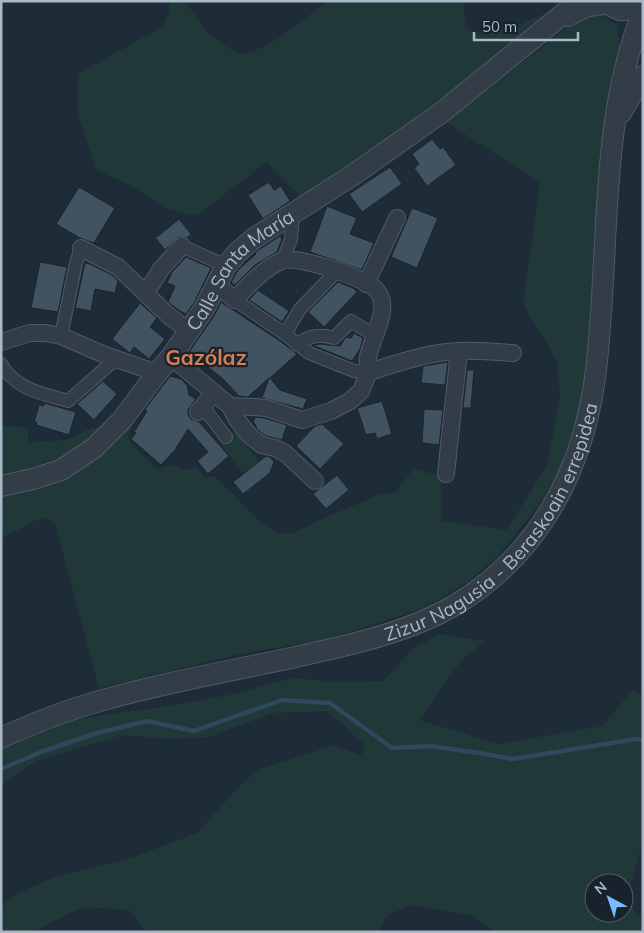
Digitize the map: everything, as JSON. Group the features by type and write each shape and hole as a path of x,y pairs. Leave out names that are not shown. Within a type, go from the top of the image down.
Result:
{"street":[{"path":"551,24 579,1"},
{"path":"551,24 565,19 579,9 607,3 620,10 643,4"},
{"path":"607,3 629,28 639,31"},
{"name":"Zizur Nagusia - Beraskoain errepidea","path":"1,738 94,702 317,652 401,629 454,606 486,583 512,559 536,531 559,497 577,457 586,427 597,358 606,213 615,123 628,56 639,31 643,11"},
{"name":"Calle Santa María","path":"1,486 61,470 94,448 122,420 156,373 171,356 189,331 217,285 226,266 237,253 253,239 395,146 441,113 551,24"},
{"path":"615,123 643,76"},
{"path":"283,260 291,239 293,214"},
{"path":"366,284 397,218"},
{"path":"146,293 161,269 182,246 226,266"},
{"path":"61,336 76,263 81,248 118,267 169,316 189,331"},
{"path":"230,406 266,408 302,420 322,415 350,401 361,390 369,372 367,360 382,314 382,299 374,287 337,271 294,259 283,260 253,281 235,300"},
{"path":"285,334 300,309 337,271"},
{"path":"217,285 309,353 354,371 369,372 421,358 459,351 513,353"},
{"path":"297,345 304,339 320,334 334,338 351,321 374,335"},
{"path":"1,342 30,334 46,333 61,336 156,373"},
{"path":"446,474 459,351"},
{"path":"171,356 230,406 237,420 250,436 262,445 276,448 285,454 315,481"},
{"path":"1,364 15,382 32,391 68,401 116,359"},
{"path":"214,393 200,409 226,437"}],"green space":[{"path":"171,1 185,1 204,29 228,48 243,54 261,48 279,38 328,1 465,1 463,5 466,28 476,33 524,23 546,13 429,111 303,199 267,162 196,216 169,209 131,186 96,169 78,114 78,74 162,27"},
{"path":"593,13 616,24 620,45 611,82 603,140 596,303 584,394 560,469 538,506 498,556 469,581 425,608 327,639 245,653 99,688 55,524 47,518 34,521 1,539 1,492 30,486 127,421 132,423 128,437 131,444 157,469 172,465 183,470 196,467 205,477 215,477 260,522 279,533 294,533 379,495 396,492 413,469 441,476 442,521 506,530 547,466 560,396 557,361 523,304 540,183 446,122 569,26"},
{"path":"1,426 28,427 28,442 66,440 91,428 99,427 93,437 69,456 1,479"},
{"path":"234,431 259,462 244,474 219,442"},
{"path":"439,634 485,641 461,661 419,720 498,744 602,726 633,690 643,695 643,840 634,873 584,873 584,923 634,923 634,909 637,914 643,916 643,932 495,932 470,915 412,905 388,915 378,932 147,932 129,910 82,907 32,932 1,932 1,905 17,894 54,877 131,858 197,833 243,782 261,769 334,745 361,755 365,745 327,711 273,713 209,737 172,739 122,735 36,761 1,785 1,750 75,719 162,707 234,694 293,678 339,682 383,681 413,649"}],"building":[{"path":"432,139 440,149 443,147 456,165 427,186 414,168 419,164 412,154"},
{"path":"390,167 402,184 362,212 349,194"},
{"path":"269,182 274,190 281,186 290,201 263,219 248,195"},
{"path":"79,187 115,208 94,243 80,238 56,224"},
{"path":"327,206 357,218 350,234 374,243 362,270 310,252"},
{"path":"412,208 438,218 417,268 391,257"},
{"path":"179,219 191,234 187,238 179,237 165,250 153,235 157,237"},
{"path":"280,236 282,239 277,252 255,265 235,285 231,282 238,270 255,253"},
{"path":"186,257 211,268 194,303 186,314 168,302 175,286 167,283 172,272"},
{"path":"40,262 67,267 58,312 31,308"},
{"path":"85,263 112,275 118,281 115,293 95,289 91,311 75,308"},
{"path":"338,282 353,288 357,292 324,327 308,312"},
{"path":"258,290 289,311 282,322 249,300"},
{"path":"221,302 297,354 270,378 280,390 307,399 303,409 262,398 269,378 248,397 239,396 223,379 189,352 214,316"},
{"path":"140,303 157,318 150,327 165,339 149,359 134,347 130,353 112,339"},
{"path":"354,333 363,338 360,349 352,361 312,345 340,346 346,337 351,338"},
{"path":"448,362 445,385 421,383 423,366"},
{"path":"467,370 474,370 471,408 463,408"},
{"path":"170,376 181,379 187,385 189,395 196,399 188,410 188,415 191,419 199,422 229,456 208,474 197,461 208,452 188,429 175,450 161,465 131,439 147,411 145,409"},
{"path":"103,381 117,394 94,420 77,404"},
{"path":"382,401 392,434 377,439 375,433 366,435 357,408"},
{"path":"44,403 76,412 69,435 36,425 37,422 34,422 39,405 44,406"},
{"path":"424,409 443,410 439,445 422,443"},
{"path":"255,417 287,425 282,440 266,436 257,429 253,423"},
{"path":"322,424 344,444 320,469 296,446 315,426"},
{"path":"266,456 270,457 274,462 270,473 243,494 233,482"},
{"path":"337,475 349,490 326,509 313,494"}],"waterway":[{"path":"1,769 41,752 97,733 147,721 194,731 282,700 330,703 392,748 431,746 513,759 637,739 643,740"}],"district":[{"name":"Gazólaz","path":"206,357"}]}
